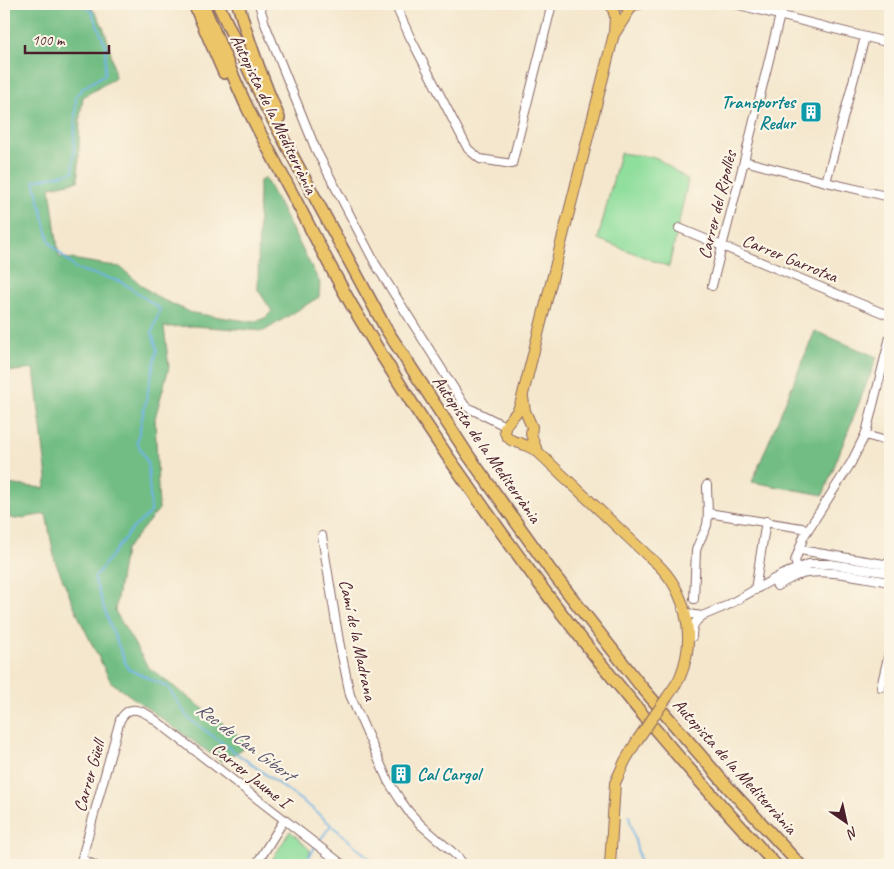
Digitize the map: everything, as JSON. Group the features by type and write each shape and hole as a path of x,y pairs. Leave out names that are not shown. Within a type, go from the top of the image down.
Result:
{"highway":[{"path":"194,4 234,96 247,106"},
{"name":"Autopista de la Mediterrània","path":"203,4 247,106 328,263 392,371 454,467 588,648 714,798 776,865"},
{"name":"Autopista de la Mediterrània","path":"218,4 266,107 386,329 442,416 504,507 640,685 716,773 800,865"},
{"path":"238,4 262,78 280,121 287,146"}],"main road":[{"path":"610,865 615,783 624,761 680,677 687,655 688,623 679,594 659,564 648,556 537,451 512,441 507,436 505,426 519,408 523,394 614,34 615,16 611,4"},
{"path":"617,4 624,6 636,5"},
{"path":"614,34 636,5"},
{"path":"523,394 525,411 532,427 531,434 537,451"},
{"path":"514,416 522,416 528,420"},
{"path":"518,442 526,440 531,434"},
{"path":"648,556 670,589 681,619 683,636 680,663 670,693"}],"street":[{"path":"259,4 265,24 316,150 376,265 466,406 505,426"},
{"path":"395,4 468,148 480,159 512,164 552,4"},
{"path":"735,4 890,43"},
{"name":"Carrer del Ripollès","path":"712,286 780,15"},
{"path":"826,182 865,37"},
{"path":"744,161 890,197"},
{"name":"Carrer Garrotxa","path":"679,228 890,316"},
{"path":"774,579 777,586 798,568 804,536 851,463 865,435 890,337"},
{"path":"865,435 890,442"},
{"path":"694,598 696,551 707,525 706,485"},
{"path":"708,513 808,529"},
{"path":"755,590 766,521"},
{"name":"Camí de la Madrana","path":"322,536 350,695 388,781 401,801 421,825 457,856 464,865"},
{"path":"800,550 809,564"},
{"path":"800,550 889,569"},
{"path":"889,569 890,556"},
{"path":"680,677 686,668 690,654 693,625 706,614 726,606 786,573 809,564 889,569"},
{"path":"798,568 813,572 890,582"},
{"path":"663,569 674,580 688,606 693,610 706,614"},
{"path":"665,580 671,586 685,612 695,615 706,614"},
{"path":"881,687 890,649"},
{"name":"Carrer Jaume I","path":"141,710 343,865"},
{"name":"Carrer Güell","path":"81,862 120,720 128,711 141,710"},
{"path":"256,865 284,820"},
{"path":"81,862 94,865"}],"green space":[{"path":"4,4 87,4 99,19 110,48 115,78 83,97 80,117 78,181 50,187 59,257 120,267 159,298 192,313 254,322 265,318 272,311 258,290 259,182 265,178 320,283 319,297 264,331 193,326 164,327 169,367 155,418 159,509 125,550 115,611 148,667 250,744 222,762 111,682 81,622 55,561 46,514 16,519 10,518 5,484 44,488 47,478 34,369 4,372"},
{"path":"620,153 657,158 688,180 669,267 598,239"},
{"path":"815,331 877,357 823,495 752,482"},
{"path":"290,831 310,850 308,865 269,865"}],"waterway":[{"name":"Rec de Can Gibert","path":"82,4 92,12 106,47 105,74 83,88 76,96 73,172 34,181 50,243 76,269 122,282 160,309 152,333 157,349 137,442 148,464 151,512 131,530 94,578 110,625 128,669 168,687 188,718 313,809 377,865"},
{"path":"629,816 641,865"},
{"path":"318,843 331,825"},
{"path":"304,865 315,847"}],"place":[{"name":"Transportes Redur","path":"811,112"},
{"name":"Cal Cargol","path":"401,774"}]}
